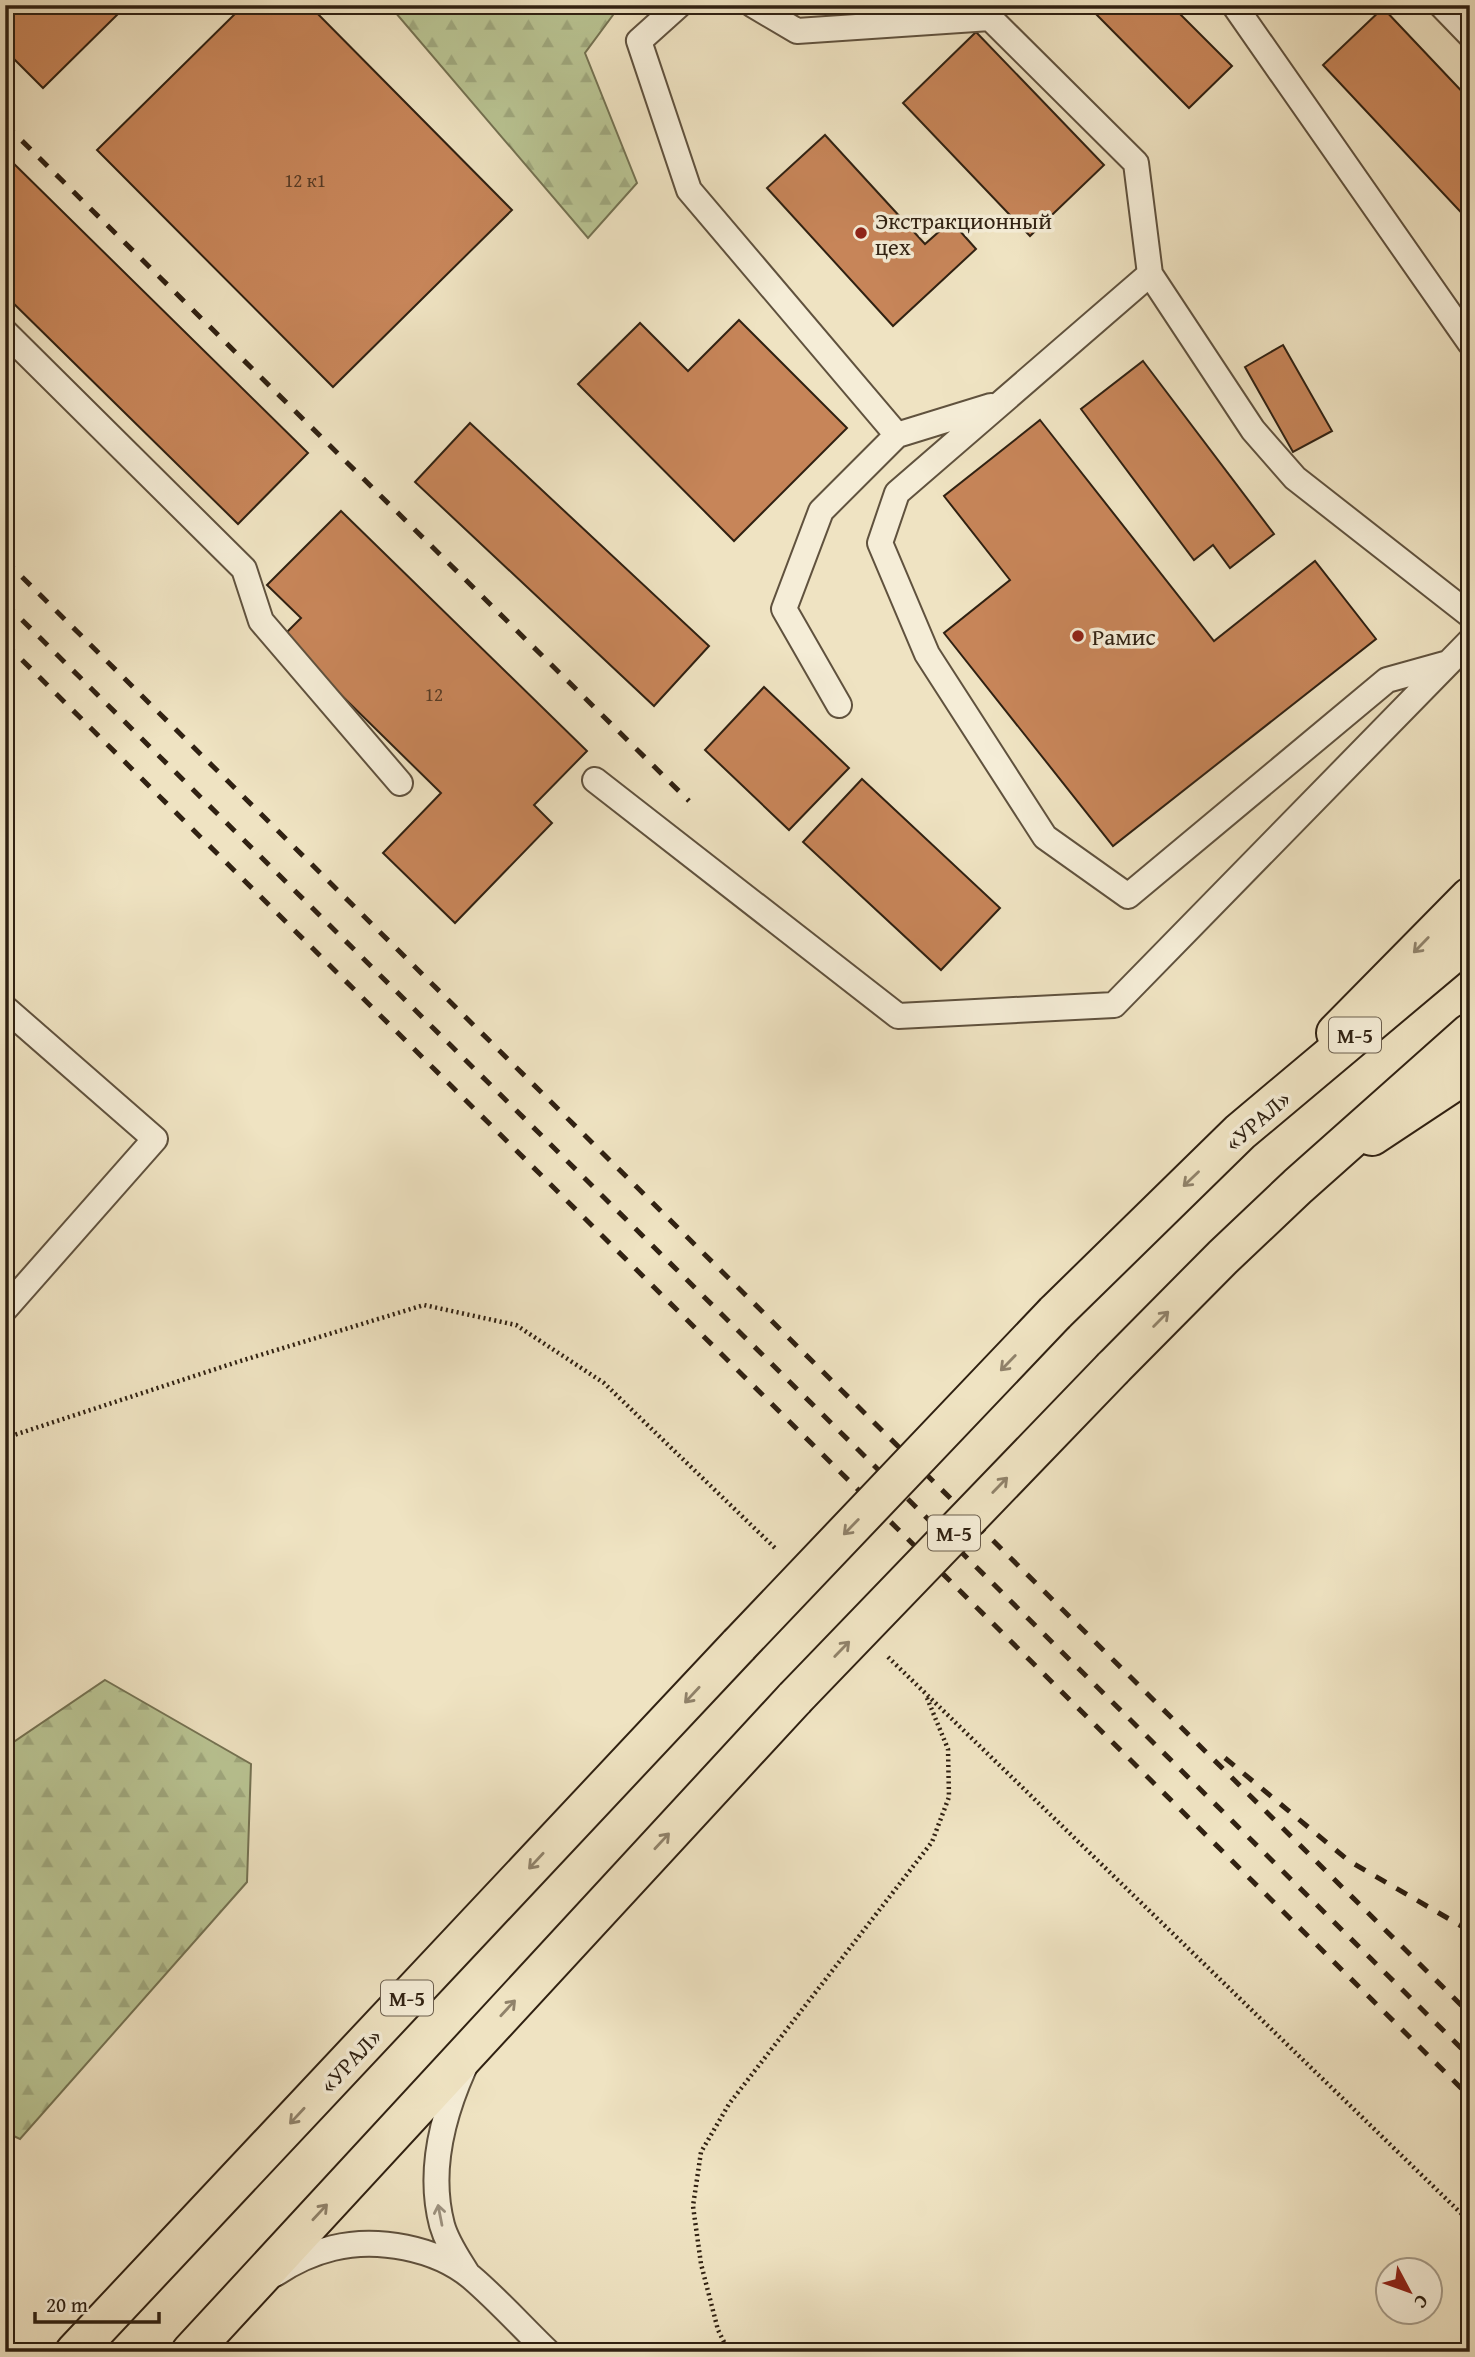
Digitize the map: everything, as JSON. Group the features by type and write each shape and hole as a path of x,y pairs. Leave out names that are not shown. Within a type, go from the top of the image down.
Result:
{"main road":[{"path":"1241,1132 1470,897"},
{"name":"«УРАЛ»","path":"75,2352 1055,1313 1241,1132 1470,939"},
{"name":"М-5","path":"191,2352 795,1698 1113,1368 1298,1186 1470,1033"},
{"path":"1298,1186 1470,1070"}],"lane":[{"path":"679,5 639,41 689,190 897,435"},
{"path":"753,5 797,31 990,18 1136,163 1150,274 1253,430 1295,478 1470,615"},
{"path":"1234,5 1470,343"},
{"path":"1441,5 1470,35"},
{"path":"1150,274 897,493 880,543 927,654 1045,837 1128,896 1387,680 1448,663"},
{"path":"5,332 244,569 261,621 400,783"},
{"path":"839,705 784,610 821,511 897,435 1002,402"},
{"path":"595,780 898,1016 1114,1005 1470,641"},
{"path":"5,1008 155,1139 5,1309"},
{"path":"476,2043 452,2098 436,2161 442,2227 452,2250 470,2276 548,2352"},
{"path":"243,2296 292,2263 335,2247 385,2245 425,2253 470,2276"}],"path":[{"path":"729,2352 718,2330 701,2264 693,2206 701,2152 729,2104 932,1842 949,1797 948,1749 926,1694"}],"green space":[{"path":"389,5 607,5 613,15 585,53 637,183 588,238"},
{"path":"105,1680 251,1764 247,1882 20,2139 5,2132 5,1739 12,1743"}],"building":[{"path":"5,5 113,5 120,12 43,88 5,50"},
{"path":"244,5 309,5 512,210 333,387 97,150"},
{"path":"1087,5 1171,5 1232,66 1189,108"},
{"path":"1383,8 1470,100 1470,222 1323,65"},
{"path":"976,32 1104,165 1030,236 903,103"},
{"name":"Экстракционный цех","path":"825,135 925,244 951,221 976,249 893,326 767,188"},
{"path":"5,155 308,453 238,524 5,295"},
{"path":"739,320 847,428 734,541 578,384 640,323 688,371"},
{"path":"1283,345 1332,431 1293,452 1245,367"},
{"path":"1143,361 1274,534 1230,568 1213,545 1194,560 1081,409"},
{"name":"Рамис","path":"1040,420 1214,641 1315,561 1376,639 1113,846 944,633 1010,580 944,496"},
{"path":"470,423 709,646 654,706 415,482"},
{"path":"341,511 587,751 534,805 552,823 455,923 383,853 441,793 282,637 301,618 267,585"},
{"path":"764,687 849,768 789,830 705,750"},
{"path":"862,779 1000,908 941,970 803,842"}],"railway":[{"path":"5,124 689,801"},
{"path":"5,560 1470,2014"},
{"path":"5,603 1470,2057"},
{"path":"5,643 1470,2097"},
{"path":"1225,1758 1349,1861 1470,1931"}],"place":[{"name":"Экстракционный цех","path":"861,233"},
{"name":"Рамис","path":"1078,636"}]}
